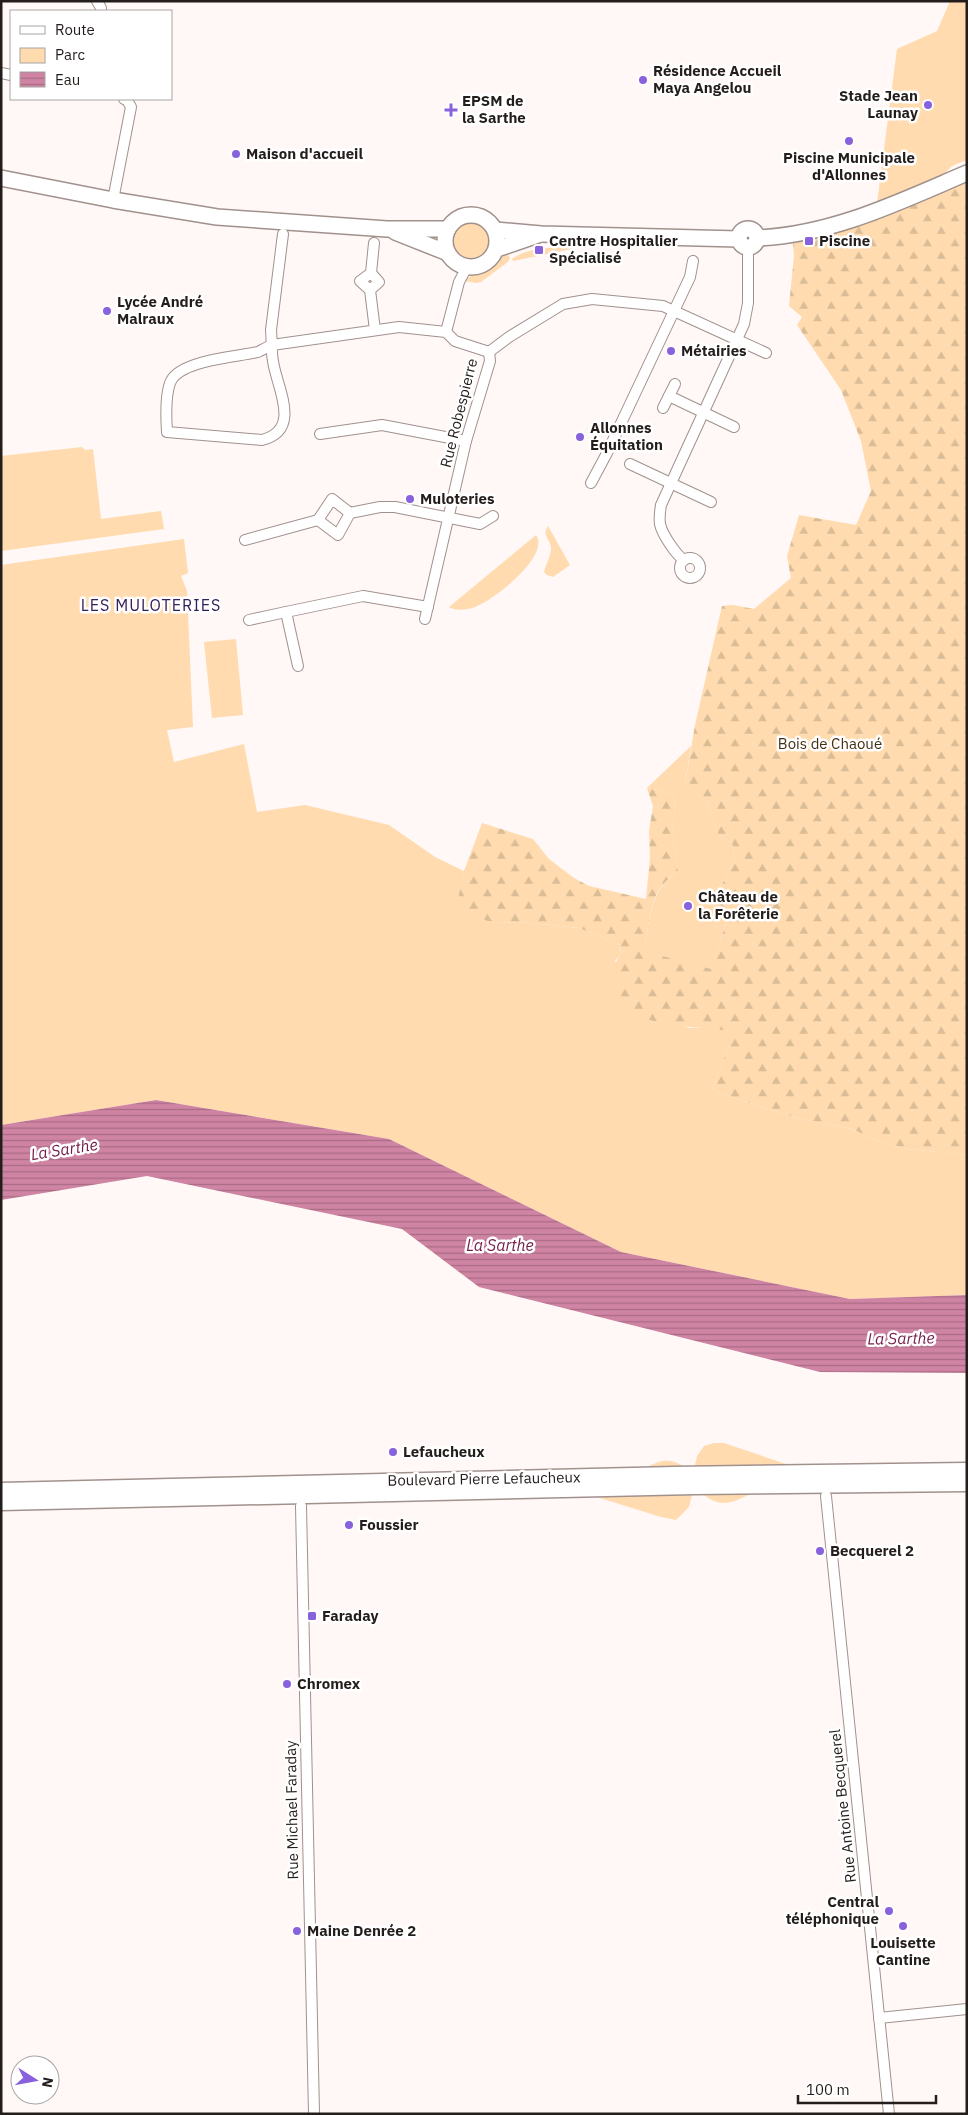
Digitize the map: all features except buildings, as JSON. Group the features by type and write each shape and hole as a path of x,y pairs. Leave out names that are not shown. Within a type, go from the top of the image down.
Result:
{"main road":[{"name":"Boulevard Pierre Lefaucheux","path":"1,1502 967,1471"},
{"name":"Boulevard Pierre Lefaucheux","path":"1,1490 694,1480 967,1483"}],"street":[{"path":"113,200 132,107 127,100"},
{"path":"495,230 541,234 748,241 821,230 879,210 967,173"},
{"path":"1,178 217,218 387,229 448,229"},
{"path":"472,215 486,219 495,230 498,242 497,249 491,259 484,265 467,268 457,264 448,253 445,242 448,229 456,220 464,216 472,215"},
{"path":"387,229 448,253"},
{"path":"283,234 271,330 272,345 273,363 284,406 283,421 278,431 268,438 248,440 167,432 170,381 183,370 203,362 259,351 272,345 399,327 446,332 455,341 488,352"},
{"path":"497,249 541,234"},
{"path":"684,560 677,556 660,527 661,504 737,339 747,313 748,241"},
{"path":"374,243 371,273 379,282 370,290 375,330"},
{"path":"591,483 608,453 690,277 694,261"},
{"path":"446,332 459,282 467,268"},
{"name":"Rue Robespierre","path":"425,619 466,441 490,361 488,352 535,321 572,302 598,300 663,306 766,353"},
{"path":"663,408 675,384"},
{"path":"669,396 734,428"},
{"path":"320,434 382,425 466,441"},
{"path":"630,464 711,502"},
{"path":"245,540 318,520 332,498 350,513"},
{"path":"350,513 380,507 395,507 480,524 493,516"},
{"path":"318,520 338,535 350,513"},
{"path":"249,620 363,596 428,607"},
{"path":"286,612 298,666"},
{"name":"Rue Antoine Becquerel","path":"826,1496 889,2114"},
{"name":"Rue Michael Faraday","path":"301,1506 314,2114"},
{"path":"879,2018 967,2009"}],"green space":[{"name":"Stade Jean Launay","path":"950,1 967,1 967,160 952,166 944,174 877,203 897,49 937,31"},
{"name":"Bois de Chaoué","path":"967,173 967,1155 908,1149 883,1143 852,1129 801,1119 723,1095 712,1089 729,1045 729,1031 676,1026 650,1020 628,1008 619,995 612,969 620,955 621,945 579,928 521,922 493,923 456,909 464,871 482,823 533,839 549,859 574,878 589,886 646,899 650,858 649,831 653,806 647,788 675,794 673,837 678,871 662,886 653,902 645,942 655,954 711,969 730,911 707,897 706,892 721,886 735,861 732,843 718,834 707,802 685,785 695,725 722,606 733,605 754,609 791,578 787,556 799,515 856,525 871,491 861,441 841,390 797,325 802,317 789,306 794,256 792,235"},
{"path":"471,220 486,226 492,241 486,256 471,262 456,256 450,241 456,226"},
{"path":"561,247 572,249 513,261 512,259 529,251"},
{"path":"508,254 510,258 508,262 481,282 465,281 470,276 487,269"},
{"path":"82,447 85,450 93,449 101,519 161,511 164,529 1,551 1,456"},
{"path":"548,526 570,565 553,577 544,572 551,551 551,545 546,535"},
{"path":"536,535 538,544 535,555 504,589 492,598 472,608 460,610 449,607"},
{"path":"184,539 188,573 181,576 187,591 193,727 167,730 174,762 244,744 257,812 305,805 389,825 435,857 464,871 457,909 493,923 521,922 579,928 621,945 620,955 615,961 653,1021 677,1024 690,1028 712,1027 729,1031 729,1045 712,1089 723,1095 801,1119 852,1129 883,1143 908,1149 967,1155 967,1295 850,1299 621,1252 389,1139 156,1100 1,1125 1,565"},
{"path":"236,639 243,715 212,718 204,642"},
{"path":"691,746 685,785 707,802 718,834 732,843 735,861 721,886 706,892 730,910 711,970 654,954 645,942 651,911 657,894 662,886 678,871 673,837 675,794 647,788"},
{"path":"724,1443 783,1463 804,1473 631,1476 662,1461 676,1463 693,1474 697,1456 704,1446"},
{"path":"694,1486 765,1486 735,1501 723,1503 711,1500 694,1487 689,1507 676,1520 571,1489"}],"water":[{"name":"La Sarthe","path":"156,1100 389,1139 621,1252 850,1299 967,1295 967,1373 820,1372 479,1287 402,1229 147,1176 1,1200 1,1125"}],"place":[{"name":"Résidence Accueil Maya Angelou","path":"643,80"},
{"name":"Stade Jean Launay","path":"928,105"},
{"name":"EPSM de la Sarthe","path":"451,110"},
{"name":"Piscine Municipale d'Allonnes","path":"849,141"},
{"name":"Maison d'accueil","path":"236,154"},
{"name":"Piscine","path":"809,241"},
{"name":"Centre Hospitalier Spécialisé","path":"539,250"},
{"name":"Lycée André Malraux","path":"107,311"},
{"name":"Métairies","path":"671,351"},
{"name":"Allonnes Équitation","path":"580,437"},
{"name":"Muloteries","path":"410,499"},
{"name":"Château de la Forêterie","path":"688,906"},
{"name":"Lefaucheux","path":"393,1452"},
{"name":"Foussier","path":"349,1525"},
{"name":"Becquerel 2","path":"820,1551"},
{"name":"Faraday","path":"312,1616"},
{"name":"Chromex","path":"287,1684"},
{"name":"Central téléphonique","path":"889,1911"},
{"name":"Louisette Cantine","path":"903,1926"},
{"name":"Maine Denrée 2","path":"297,1931"}],"district":[{"name":"LES MULOTERIES","path":"151,605"}]}
